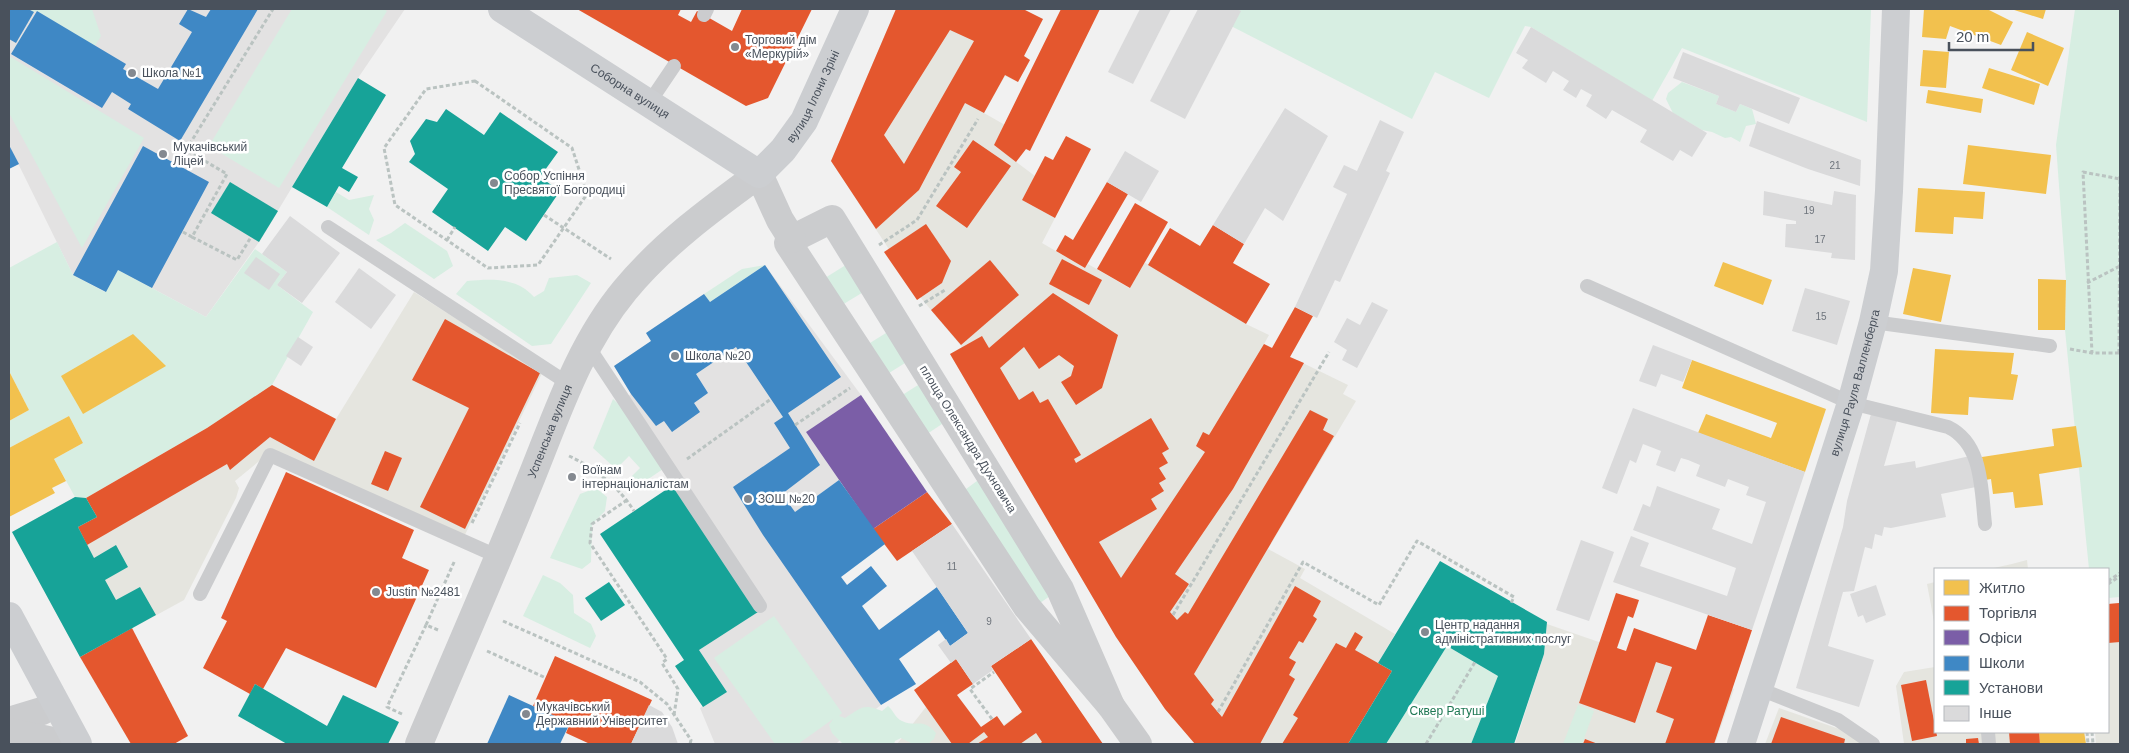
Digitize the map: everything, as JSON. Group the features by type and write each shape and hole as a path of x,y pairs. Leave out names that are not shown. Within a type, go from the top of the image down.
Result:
{"street":[{"name":"Соборна вулиця","path":"502,9 759,174"},
{"name":"вулиця Ілони Зріні","path":"759,174 783,150 804,121 855,9"},
{"name":"вулиця Рауля Валленберга","path":"1741,744 1757,688 1851,403 1873,322 1884,271 1889,200 1896,9"},
{"name":"площа Олександра Духновича","path":"759,174 780,220 792,239"},
{"name":"Успенська вулиця","path":"418,744 499,558 566,393 588,346 624,291 658,254 709,210 759,174"},
{"name":"площа Олександра Духновича","path":"1111,706 1060,589 832,219 792,239 788,244 1027,607 1111,706 1138,744"},
{"path":"9,616 78,744"},
{"path":"9,721 42,711 56,703"},
{"path":"9,732 68,744"}],"lane":[{"path":"648,102 674,66"},
{"path":"328,227 566,393"},
{"path":"1587,286 1851,403 1948,427 1958,432 1974,452 1985,524"},
{"path":"1873,322 2050,346"},
{"path":"588,346 760,606"},
{"path":"200,594 270,455 499,558"},
{"path":"1757,688 1838,720 1873,744"}],"path":[{"path":"192,236 227,174 186,150 273,9"},
{"path":"475,81 572,148 587,194 563,228 538,265 488,268 395,205 384,148 426,89 475,81"},
{"path":"876,247 917,220 978,119"},
{"path":"2083,172 2120,178 2120,353 2092,353 2087,283 2083,172"},
{"path":"544,215 611,259"},
{"path":"446,240 455,227"},
{"path":"183,232 236,260 251,237"},
{"path":"2087,283 2120,266"},
{"path":"1173,615 1329,352"},
{"path":"796,425 854,386"},
{"path":"686,460 772,399"},
{"path":"546,444 585,463 623,494 634,511"},
{"path":"627,500 592,524 590,543 667,659 662,663 678,689 674,715"},
{"path":"1218,712 1303,562 1379,605 1417,541 1514,597 1511,603"},
{"path":"2109,582 2120,574"},
{"path":"508,624 640,682 667,704 690,740 690,744"},
{"path":"402,723 405,716 387,707 426,625"},
{"path":"483,649 546,678"},
{"path":"1426,744 1475,662"},
{"path":"992,719 970,689 994,672"}],"shaded area":[{"name":"Мукачівський Ліцей","path":"9,9 405,9 358,78 259,242 206,317 118,270 106,292 73,275 9,145"},
{"path":"896,9 1023,9 1043,19 1024,56 1030,60 1018,82 1005,76 984,113 1005,125 994,145 1035,176 1022,200 1055,218 1042,243 1085,268 1088,264 1129,288 1144,262 1246,324 1269,335 1264,344 1348,385 1343,394 1356,401 1268,549 1305,569 1300,578 1395,634 1378,663 1392,671 1347,744 1195,744 1165,709 1116,637 950,354 962,347 921,298 831,161"},
{"name":"ЗОШ №20","path":"765,265 861,395 806,432 839,480 795,512 879,630 847,653 881,705 853,727 836,744 715,744 700,708 727,692 699,650 757,612 618,404 631,394 614,366 651,341 646,333 704,294 710,302"},
{"path":"414,292 542,373 463,539 269,453 235,481 239,488 236,498 184,600 80,657 12,532 75,497 87,498 207,428 272,385 336,419"},
{"path":"2027,560 2028,568 1994,568"},
{"path":"1934,582 1934,622 1927,584"},
{"path":"2120,603 2120,744 2096,744 2095,733 2109,733 2109,604"},
{"path":"1547,624 1734,689 1715,744 1515,744 1544,654"},
{"path":"1934,667 1934,733 2085,733 2086,744 1904,744 1896,686 1904,672"},
{"path":"926,707 952,744 897,744"},
{"path":"1779,708 1868,739 1866,744 1765,744"},
{"path":"1022,712 1042,742 1039,744 968,744 984,732 988,736"}],"green space":[{"path":"28,9 92,9 101,36 95,46 37,11 34,12"},
{"path":"292,9 383,9 387,11 279,188 209,146"},
{"path":"1239,9 1871,9 1867,122 1682,48 1652,101 1531,27 1525,26 1489,98 1435,72 1412,119 1231,26"},
{"path":"2075,9 2120,9 2120,597 2109,598 2109,568 2089,568 2065,330 2066,280 2056,145"},
{"path":"9,56 144,138 82,248 9,113"},
{"path":"1682,82 1719,96 1716,104 1736,112 1740,104 1752,109 1756,124 1746,126 1740,142 1731,137 1725,138 1702,130 1673,113 1666,99 1668,93"},
{"path":"336,192 349,200 374,195 369,209 374,220 369,235 327,207"},
{"path":"405,223 447,251 453,266 434,279 376,240 391,233"},
{"path":"57,242 73,275 105,292 118,270 206,317 255,249 287,272 277,285 313,312 272,385 207,428 86,498 75,497 54,459 83,443 69,416 9,448 9,421 29,410 9,371 9,268"},
{"path":"849,263 865,291 842,305 825,278"},
{"path":"765,265 710,302 704,294 742,269"},
{"path":"577,275 591,283 551,344 532,346 456,294 467,281 494,280 520,286 534,297 544,291 549,278"},
{"path":"894,328 913,358 881,378 862,348"},
{"path":"926,380 951,418 921,438 896,399"},
{"path":"613,399 627,412 663,469 638,486 628,480 640,468 629,456 616,469 593,448"},
{"path":"988,473 1060,589 1030,610 955,497"},
{"path":"596,488 607,497 605,511 592,524 591,562 582,569 550,558 580,494"},
{"path":"543,575 560,583 573,595 574,613 591,624 596,636 590,648 523,616"},
{"path":"774,616 842,713 839,716 845,718 866,707 882,711 888,706 902,721 927,725 936,733 934,739 928,744 913,744 901,738 895,741 894,744 843,744 832,733 829,725 833,719 798,744 775,744 714,658"},
{"name":"Сквер Ратуші","path":"1447,646 1498,676 1471,744 1386,744"},
{"path":"1578,705 1594,711 1582,744 1563,744"}],"building: Житло":[{"path":"1924,9 1987,9 2013,22 2001,45 1950,26 1946,39 1922,37"},
{"path":"2011,9 2046,9 2043,19"},
{"path":"2027,32 2064,48 2048,86 2011,70"},
{"path":"1923,50 1949,52 1946,88 1920,86"},
{"path":"1989,68 2040,84 2034,105 1982,88"},
{"path":"1928,90 1983,99 1981,113 1926,103"},
{"path":"1968,145 2051,155 2046,194 1963,184"},
{"path":"1918,188 1985,192 1983,219 1954,217 1953,234 1915,232"},
{"path":"1723,262 1772,280 1763,305 1714,286"},
{"path":"1913,268 1951,275 1941,322 1903,314"},
{"path":"2038,279 2066,280 2065,330 2038,330"},
{"path":"133,334 166,366 83,414 61,376"},
{"path":"1935,349 2014,353 2011,374 2018,375 2013,400 1969,397 1968,415 1931,413"},
{"path":"1692,360 1826,409 1805,472 1698,433 1706,414 1771,438 1777,423 1682,388"},
{"path":"9,371 29,410 9,421"},
{"path":"69,416 83,443 54,459 66,481 52,488 55,493 9,517 9,448"},
{"path":"2076,426 2082,467 2039,474 2043,505 2015,508 2013,492 1993,494 1991,479 1985,480 1982,457 2054,446 2052,429"},
{"path":"2039,733 2084,733 2086,744 2040,744"}],"building: Торгівля":[{"name":"Торговий дім «Меркурій»","path":"577,9 681,9 678,15 691,22 697,11 732,31 742,9 812,9 768,98 746,106"},
{"path":"896,9 1023,9 1043,19 1024,56 1030,60 1018,82 1005,75 984,113 965,103 919,190 876,229 831,161","holes":["950,30 974,41 904,164 884,135"]},
{"path":"1061,9 1100,9 1030,151 1026,149 1016,162 994,145"},
{"path":"1066,136 1091,149 1055,218 1022,200 1045,156 1053,160"},
{"path":"973,140 1011,166 967,228 936,206 961,172 954,167"},
{"path":"1107,182 1128,194 1085,268 1056,251 1065,235 1073,240"},
{"path":"1135,203 1168,222 1130,288 1097,269"},
{"path":"926,224 951,261 942,283 917,300 884,252"},
{"path":"1213,225 1244,244 1233,263 1270,284 1246,324 1148,265 1170,228 1200,246"},
{"path":"1062,259 1102,280 1089,305 1049,284"},
{"path":"990,260 1019,295 961,345 931,310"},
{"path":"1053,293 1118,335 1102,388 1076,405 1061,382 1071,376 1074,366 1059,355 1039,369 1024,347 1000,368 1019,400 1033,391 1040,403 1048,399 1081,455 1074,459 1076,463 1151,418 1169,449 1162,453 1168,463 1159,468 1166,479 1159,483 1164,491 1151,499 1157,509 1099,542 1121,578 1205,452 1196,446 1203,432 1209,435 1264,344 1272,348 1295,307 1313,316 1290,357 1304,363 1233,489 1175,574 1189,584 1170,612 1177,620 1185,612 1188,614 1310,410 1328,419 1323,430 1334,436 1194,674 1214,700 1211,704 1222,717 1295,586 1321,601 1313,616 1317,619 1303,643 1299,641 1289,658 1296,662 1289,675 1295,679 1260,744 1195,744 1165,709 1116,637 950,354 982,336 989,348"},
{"path":"445,319 540,373 465,529 420,507 469,408 412,380"},
{"path":"272,385 336,419 314,461 270,437 230,470 227,464 87,545 78,527 97,517 86,498 207,428"},
{"path":"385,451 402,458 388,491 371,484"},
{"path":"286,472 414,530 402,558 429,570 376,688 286,648 263,689 255,684 250,694 203,668 227,621 221,618"},
{"path":"927,492 952,524 897,561 873,529"},
{"path":"1616,593 1639,600 1633,618 1628,616 1617,648 1626,651 1634,628 1696,650 1708,615 1752,630 1714,744 1665,744 1674,719 1656,712 1672,667 1656,662 1635,723 1579,703"},
{"path":"2119,603 2120,642 2109,643 2109,604"},
{"path":"132,628 188,736 174,744 131,744 80,657"},
{"path":"1355,632 1363,637 1355,650 1392,671 1348,744 1282,744 1298,718 1293,715 1336,643 1346,648"},
{"path":"1031,639 1103,744 1039,744 1042,742 1036,733 1020,744 977,744 988,737 984,732 968,744 952,744 914,690 956,659 973,684 957,695 981,727 997,716 1004,726 1022,712 991,666"},
{"path":"555,656 652,700 631,744 590,744 566,733 570,723 533,706"},
{"path":"1926,680 1934,721 1934,733 1936,733 1937,736 1912,741 1901,685"},
{"path":"1781,717 1845,739 1844,744 1771,744"},
{"path":"2009,733 2039,733 2040,744 2010,744"},
{"path":"1978,738 1979,744 1966,744 1966,739"},
{"path":"1585,739 1598,744 1583,744"}],"building: Офіси":[{"path":"861,395 927,492 873,529 806,432"}],"building: Школи":[{"path":"9,9 28,9 34,12 16,43 9,39"},
{"name":"Школа №1","path":"188,9 206,17 211,9 258,9 180,141 128,109 131,104 112,92 102,108 11,54 37,11 126,64 123,69 158,89 192,32 179,24"},
{"path":"9,145 19,164 9,169"},
{"path":"143,146 209,182 152,288 118,270 106,292 73,275"},
{"path":"765,265 841,377 788,413 820,465 782,494 795,512 839,480 885,544 841,577 847,585 871,566 887,586 862,606 879,630 937,587 968,633 950,646 939,630 899,659 916,684 881,705 763,535 733,487 790,448 774,423 783,417 736,347 696,374 708,393 694,403 700,412 672,432 664,421 656,426 631,394 614,366 651,341 646,333 704,294 710,302"},
{"name":"Мукачівський Державний Університет","path":"509,695 570,723 560,744 487,744"}],"building: Установи":[{"path":"358,78 386,95 342,168 358,177 349,192 339,186 327,207 292,187"},
{"name":"Собор Успіння Пресвятої Богородиці","path":"446,109 484,135 500,112 558,152 540,177 560,191 526,241 505,227 488,251 432,212 448,189 409,162 415,154 410,141 426,119 437,122"},
{"path":"230,182 278,211 259,242 211,213"},
{"path":"673,485 758,612 699,650 727,692 703,707 675,666 684,660 600,534"},
{"path":"75,497 86,498 97,517 78,527 94,558 116,545 128,567 105,580 116,600 140,587 156,615 80,657 12,532"},
{"path":"1440,561 1547,622 1544,654 1514,744 1471,744 1498,676 1447,646 1386,744 1348,744 1392,671 1378,663"},
{"path":"609,582 625,605 601,621 585,598"},
{"path":"255,684 327,726 343,695 399,722 388,744 287,744 238,716"}],"building: Інше":[{"path":"1140,9 1171,9 1133,84 1108,72"},
{"path":"1198,9 1236,9 1241,11 1185,119 1150,101"},
{"path":"1531,27 1707,133 1692,157 1680,150 1673,161 1640,142 1647,130 1612,110 1606,119 1586,106 1592,95 1581,89 1576,98 1563,90 1569,81 1553,71 1546,83 1522,68 1528,60 1516,53"},
{"path":"1683,52 1800,98 1789,124 1740,104 1736,112 1716,104 1719,96 1673,78"},
{"path":"1285,108 1328,136 1283,221 1265,208 1244,244 1213,225"},
{"path":"1380,120 1404,132 1386,171 1390,173 1340,282 1335,280 1317,318 1295,307 1347,194 1333,187 1344,165 1357,171"},
{"path":"1757,121 1861,160 1860,186 1808,169 1749,146"},
{"path":"1125,151 1159,171 1141,202 1107,182"},
{"path":"1764,191 1832,205 1834,191 1856,195 1855,260 1831,258 1832,253 1785,247 1786,224 1796,224 1796,221 1763,215"},
{"path":"290,216 340,253 302,303 277,285 287,272 262,254"},
{"path":"256,257 280,274 269,290 244,273"},
{"path":"359,268 396,295 371,329 335,302"},
{"path":"1805,288 1850,301 1837,345 1792,331"},
{"path":"1372,302 1388,310 1357,368 1342,360 1347,350 1334,342 1347,318 1360,325"},
{"path":"298,337 313,347 301,366 286,356"},
{"path":"1653,345 1692,360 1683,382 1661,374 1656,387 1639,381"},
{"path":"1633,408 1805,472 1752,630 1613,582 1631,536 1649,543 1640,566 1727,596 1736,568 1633,530 1643,504 1650,507 1657,486 1720,509 1712,529 1752,544 1766,502 1746,495 1749,487 1728,479 1725,487 1696,476 1700,465 1688,460 1681,458 1675,472 1656,465 1661,451 1643,444 1636,463 1630,460 1617,494 1602,488"},
{"path":"1871,414 1897,421 1884,466 1915,461 1916,468 1970,456 1976,487 1941,494 1946,517 1891,528 1884,527 1882,536 1875,534 1872,549 1865,547 1854,591 1843,592 1828,646 1874,660 1859,707 1796,688 1843,527 1847,501"},
{"path":"952,524 1031,639 991,666 993,670 973,684 956,659 951,663 938,645 946,639 950,646 968,633 912,551"},
{"path":"1581,540 1614,552 1589,621 1556,610"},
{"path":"1876,585 1886,615 1866,623 1863,615 1858,617 1850,594"},
{"path":"649,705 662,712 672,727 678,744 631,744"}],"place":[{"name":"Торговий дім «Меркурій»","path":"735,47"},
{"name":"Школа №1","path":"132,73"},
{"name":"Мукачівський Ліцей","path":"163,154"},
{"name":"Собор Успіння Пресвятої Богородиці","path":"494,183"},
{"name":"Школа №20","path":"675,356"},
{"name":"Воїнам інтернаціоналістам","path":"572,477"},
{"name":"ЗОШ №20","path":"748,499"},
{"name":"Justin №2481","path":"376,592"},
{"name":"Центр надання адміністративних послуг","path":"1425,632"},
{"name":"Мукачівський Державний Університет","path":"526,714"}]}
